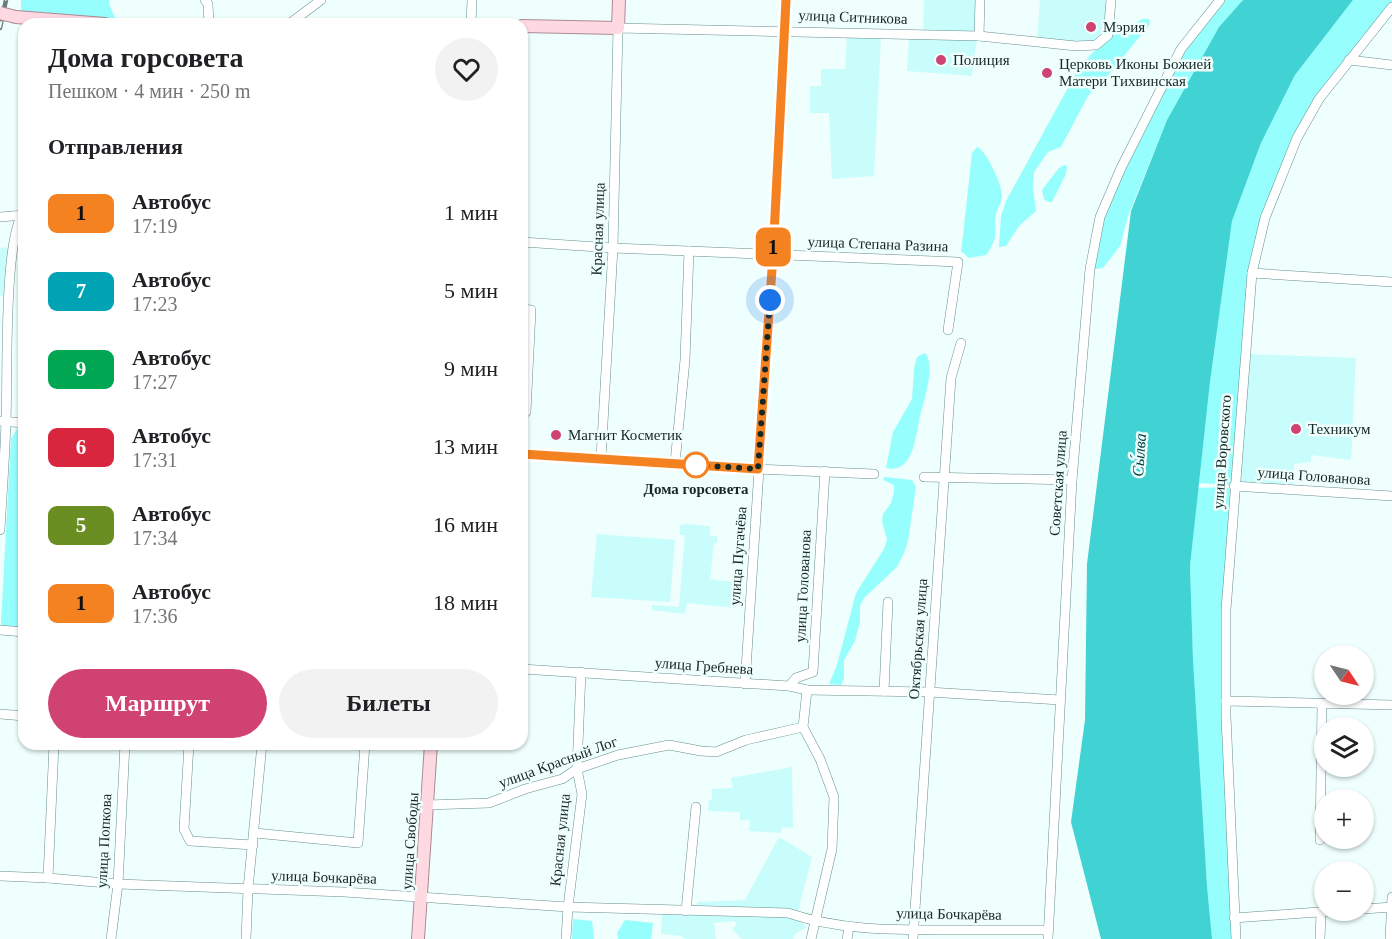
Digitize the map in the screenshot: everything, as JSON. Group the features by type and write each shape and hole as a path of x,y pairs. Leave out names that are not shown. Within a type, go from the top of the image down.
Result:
{"main road":[{"name":"Красная улица","path":"618,28 619,0"},
{"path":"0,13 29,18"},
{"name":"улица Ситникова","path":"528,26 618,28"},
{"name":"улица Свободы","path":"418,939 431,750"}],"street":[{"path":"205,0 208,4 209,18"},
{"path":"297,18 321,0"},
{"path":"471,18 472,0"},
{"name":"улица Пугачёва","path":"745,684 773,255 786,0"},
{"path":"979,36 981,0"},
{"name":"улица Ситникова","path":"618,28 979,36 1076,46 1096,45 1108,35 1111,0"},
{"name":"Советская улица","path":"1048,934 1072,480 1090,269 1100,218 1121,168 1181,49 1220,0"},
{"name":"улица Воровского","path":"1236,939 1226,701 1226,610 1252,273 1265,218 1297,138 1319,99 1392,7"},
{"name":"Красная улица","path":"601,458 613,248 618,28"},
{"path":"1349,60 1392,65"},
{"path":"0,217 18,215"},
{"path":"0,530 8,310 14,236 18,226"},
{"name":"улица Степана Разина","path":"528,242 958,262 948,330"},
{"path":"675,463 685,360 689,251"},
{"path":"1252,273 1392,282"},
{"path":"528,309 531,309 528,371"},
{"name":"Октябрьская улица","path":"913,934 951,378 961,343"},
{"path":"3,421 18,422"},
{"path":"528,454 874,474"},
{"name":"улица Голованова","path":"789,686 796,678 813,672 825,471"},
{"path":"924,477 1072,480"},
{"name":"улица Голованова","path":"1234,486 1392,496"},
{"path":"884,691 888,602"},
{"path":"0,630 18,632"},
{"name":"улица Гребнева","path":"528,669 789,686 807,690 929,692 1060,700"},
{"name":"Красная улица","path":"566,939 582,794 577,769 580,672"},
{"path":"807,690 803,727 820,759 834,797 832,849 811,939"},
{"path":"1226,701 1314,705"},
{"path":"1321,789 1322,705"},
{"path":"1374,705 1392,705"},
{"path":"0,714 18,716"},
{"name":"улица Красный Лог","path":"427,805 489,803 525,789 562,779 577,769 618,754 669,745 716,752 746,740 803,727"},
{"path":"48,878 54,750"},
{"name":"улица Попкова","path":"111,939 118,884 125,750"},
{"path":"189,750 184,829 190,841 253,845"},
{"path":"246,939 248,889 262,750"},
{"path":"255,833 358,843 365,750"},
{"path":"686,911 696,807"},
{"name":"улица Бочкарёва","path":"0,876 118,884 344,892 568,907 788,913 816,922 913,934 1048,934"},
{"path":"1390,939 1392,897"},
{"path":"1374,908 1392,907"},
{"path":"1234,918 1314,913"},
{"path":"1320,939 1321,921"},
{"path":"847,939 849,927"}],"shaded area":[{"path":"21,0 109,0 115,18 26,16 21,11"},
{"path":"924,0 978,0 976,34 923,33"},
{"path":"1040,0 1109,0 1106,35 1095,44 1037,38"},
{"path":"1224,0 1243,0 1219,27 1167,120 1128,216 1120,246 1103,268 1095,269 1094,261 1105,211 1116,183 1134,152 1184,51"},
{"path":"1353,0 1392,0 1392,3 1321,91 1262,224 1242,353 1233,485 1199,483 1232,221 1261,143 1295,75"},
{"path":"1142,19 1149,19 1150,24 1088,96 1061,147 1048,152 1034,172 1033,188 1036,211 1019,226 1006,246 999,247 1001,216 1006,201 1076,73 1105,41"},
{"path":"847,37 881,37 874,176 832,179 829,113 810,113 810,86 821,86 821,69 845,69"},
{"path":"909,38 977,39 972,76 907,71"},
{"path":"977,147 993,169 1002,196 996,214 995,239 990,249 986,255 969,258 961,251 972,153"},
{"path":"1064,165 1067,166 1066,174 1052,202 1048,202 1044,199 1042,190 1058,169"},
{"path":"11,247 8,295 0,296 0,248"},
{"path":"925,353 929,366 928,383 912,451 903,465 886,468 893,432 912,399 917,357"},
{"name":"Техникум","path":"1247,354 1356,358 1351,460 1311,455 1311,462 1294,464 1293,488 1236,485"},
{"path":"17,429 18,629 1,627 11,439"},
{"path":"884,477 912,480 916,487 908,541 897,567 864,598 860,606 860,622 855,641 844,660 844,679 841,685 829,684 837,665 856,593 884,549 887,539 882,521 883,514 891,503 894,485 883,480"},
{"path":"1226,487 1232,490 1227,564 1234,939 1212,939 1193,660 1190,566 1198,488"},
{"path":"680,525 710,526 710,536 717,536 717,543 714,543 710,579 740,583 736,608 687,603 685,614 652,610 652,605 679,607 685,535 680,535"},
{"path":"597,534 675,540 670,602 591,597"},
{"path":"792,767 793,828 782,827 781,833 749,831 750,820 740,820 740,812 708,811 709,800 712,800 712,789 733,788 731,778"},
{"path":"779,837 812,857 796,919 807,927 795,934 793,939 742,939 732,929 737,924 734,921 714,923 716,939 686,939 681,936 661,934 662,913 697,913 697,902 745,900"},
{"path":"573,919 592,921 594,939 572,939"},
{"path":"625,920 653,923 651,939 618,939 617,933"}],"water":[{"name":"Сы́лва","path":"1243,0 1353,0 1295,75 1261,143 1232,221 1210,382 1190,566 1193,660 1212,939 1101,939 1071,822 1085,720 1087,564 1131,211 1167,120 1219,27"}],"railway":[{"path":"0,28 6,0"}],"bus line":[{"name":"1","path":"528,454 758,469 773,255 786,0"}],"place":[{"name":"Мэрия","path":"1091,27"},
{"name":"Полиция","path":"941,60"},
{"name":"Церковь Иконы Божией Матери Тихвинская","path":"1047,73"},
{"name":"Техникум","path":"1296,429"},
{"name":"Магнит Косметик","path":"556,435"},
{"name":"Дома горсовета","path":"696,465"}],"route":[{"path":"696,465 758,469 770,300"}]}
